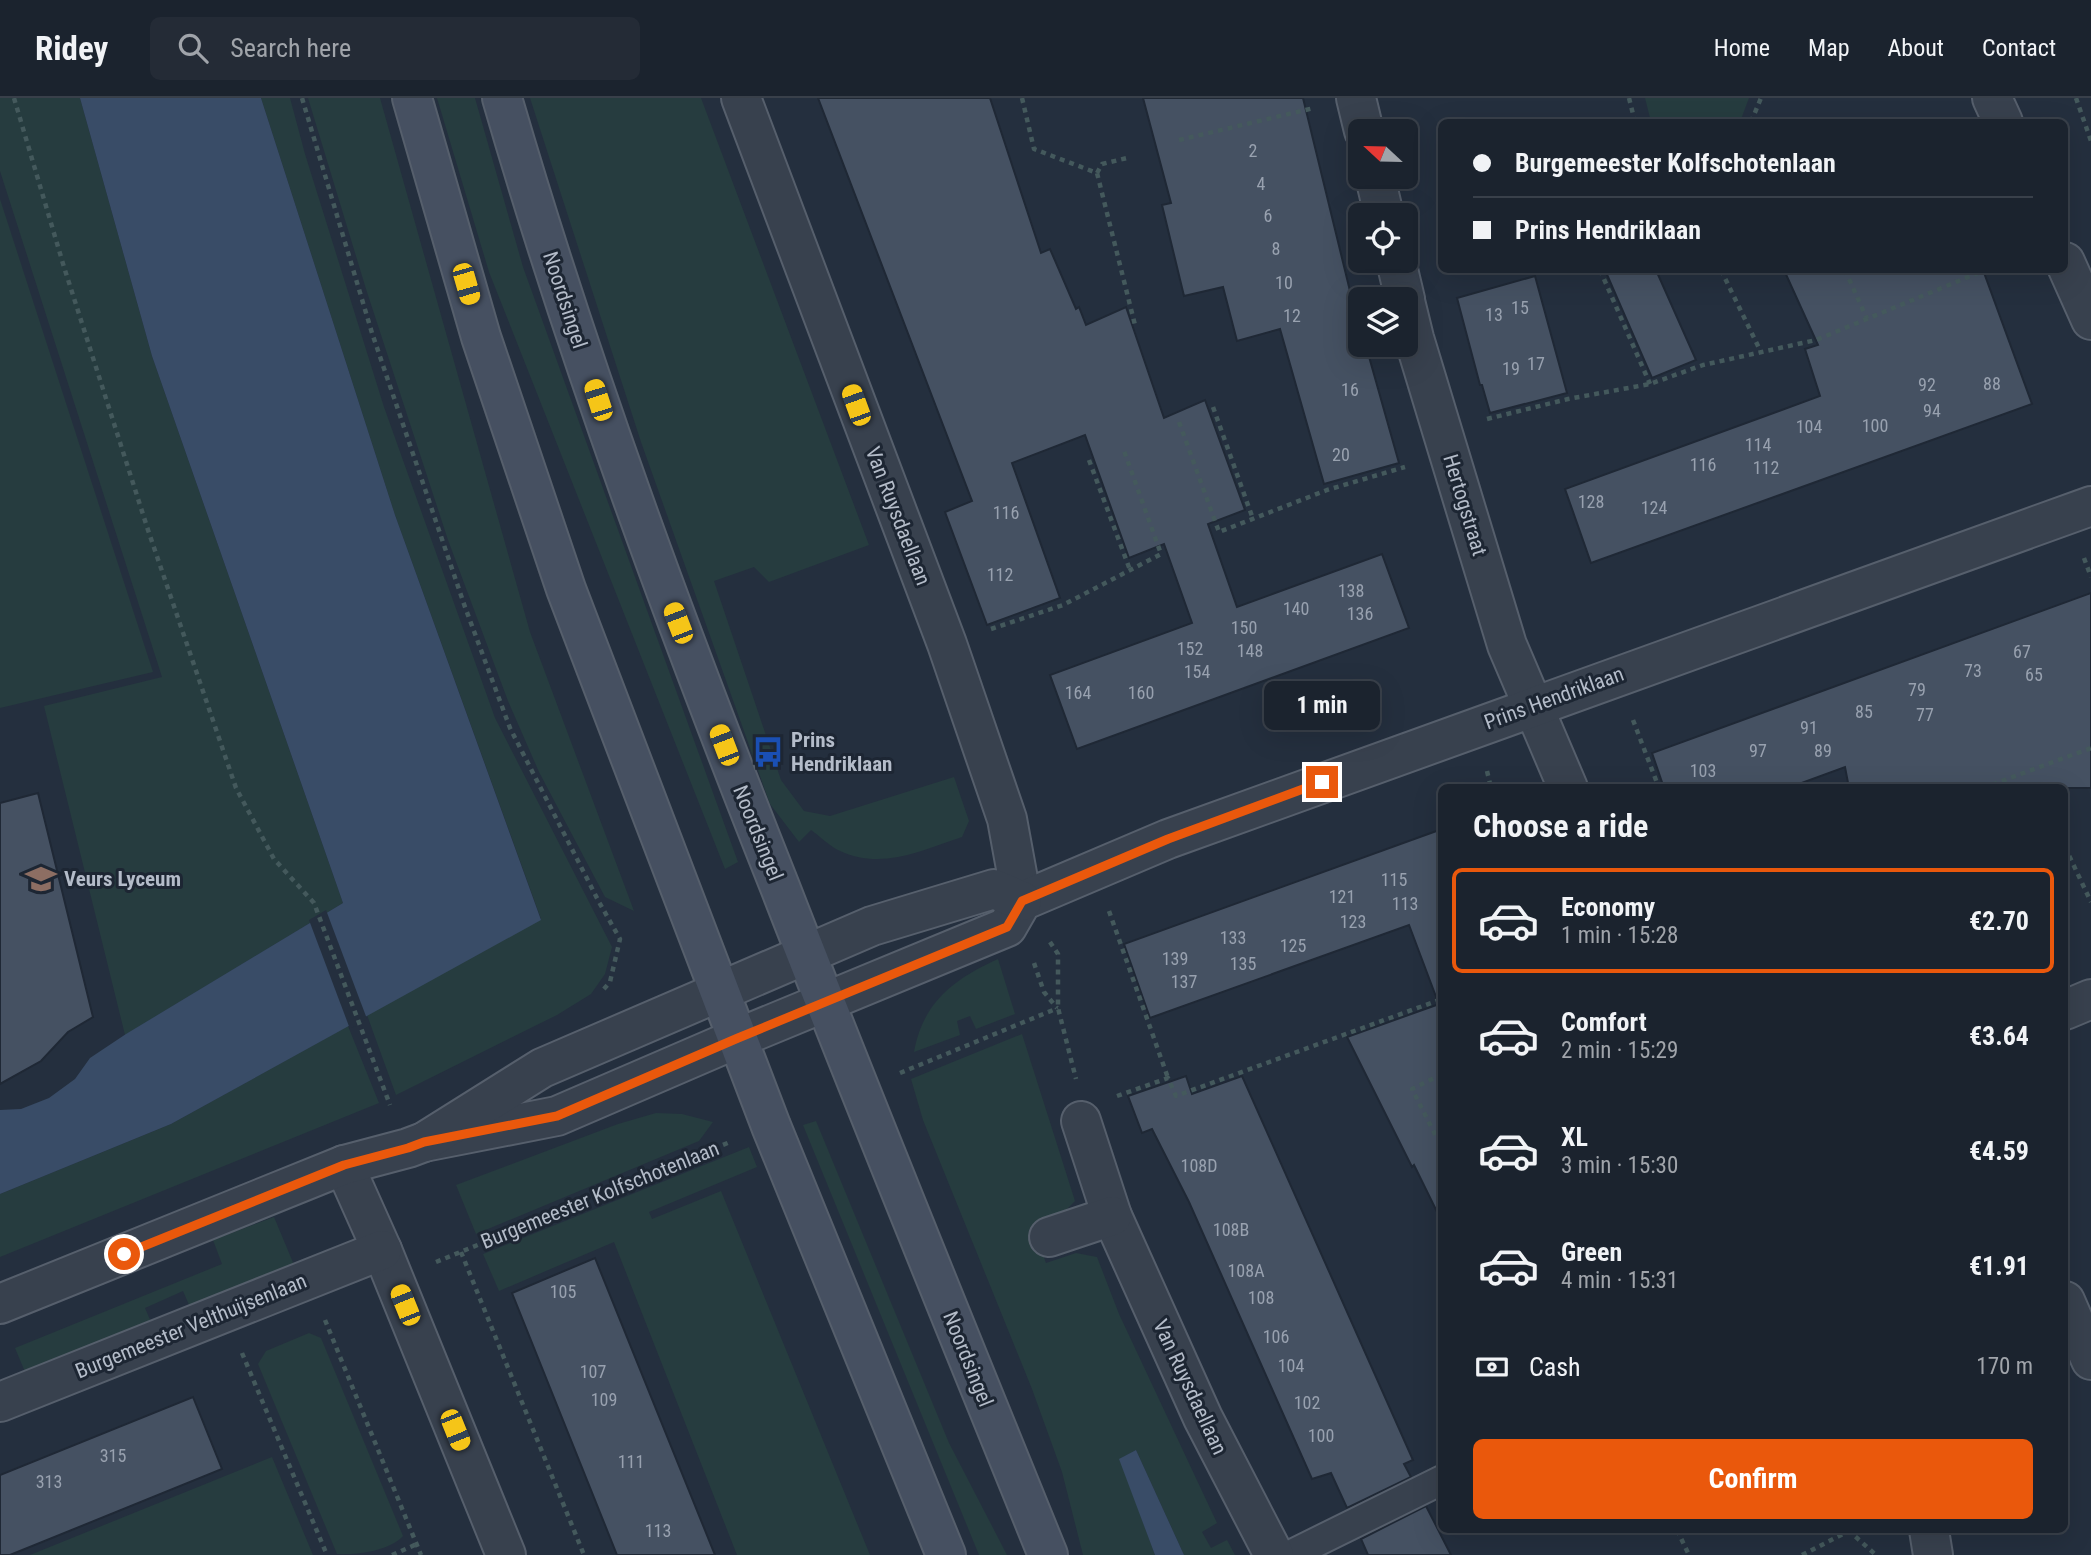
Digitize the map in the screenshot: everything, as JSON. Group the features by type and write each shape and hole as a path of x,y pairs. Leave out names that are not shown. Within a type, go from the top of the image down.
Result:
{"main road":[{"path":"412,98 481,337 566,589 771,1125 946,1555"},
{"name":"Noordsingel","path":"502,98 530,195 623,477 733,770 859,1090 1048,1555"}],"street":[{"name":"Van Ruysdaellaan","path":"741,98 947,644 1007,819 1022,901"},
{"path":"1992,98 2002,119"},
{"path":"1342,101 1355,119"},
{"path":"2068,269 2091,320"},
{"name":"Hertogstraat","path":"1418,345 1507,645 1566,784"},
{"name":"Prins Hendriklaan","path":"1022,901 1168,839 2091,506"},
{"path":"0,1304 344,1165 416,1145 557,1116 1007,927 1022,901 994,889 872,926 542,1068 416,1145"},
{"path":"2068,1009 2091,999"},
{"name":"Van Ruysdaellaan","path":"1082,1114 1112,1216 1203,1418 1274,1555"},
{"path":"344,1165 388,1265 506,1555"},
{"path":"1049,1237 1112,1216"},
{"name":"Burgemeester Velthuijsenlaan","path":"0,1402 308,1279 388,1265"},
{"path":"2068,1308 2091,1360"},
{"path":"1929,1533 1933,1555"}],"lane":[{"path":"1290,1555 1438,1482"}],"path":[{"path":"14,98 64,267 148,530 236,788 274,859 314,903 368,1050 416,1145"},
{"path":"302,98 372,333 510,728 620,939 610,982"},
{"path":"1022,98 1034,149 1097,173"},
{"path":"1629,98 1634,119"},
{"path":"1752,119 1761,98"},
{"path":"2076,98 2091,141"},
{"path":"1179,140 1342,101"},
{"path":"1127,158 1102,164 1097,173 1135,325"},
{"path":"1601,273 1650,384"},
{"path":"1722,273 1761,352"},
{"path":"1846,273 1867,319"},
{"path":"1179,422 1219,532 1446,442 1568,399 1650,384 1703,365 1816,340 1978,273"},
{"path":"1213,407 1253,519"},
{"path":"947,644 1063,605 1161,554 1123,448"},
{"path":"1089,460 1130,570"},
{"path":"1616,676 1657,784"},
{"path":"1994,784 2091,748"},
{"path":"2068,853 2091,902"},
{"path":"1094,871 1176,1096 1438,1000"},
{"path":"859,1090 1058,1008 1082,1114 1168,1079"},
{"path":"1438,1076 1412,1088 1438,1139"},
{"name":"Burgemeester Kolfschotenlaan","path":"388,1265 461,1252 771,1125"},
{"path":"461,1252 584,1555"},
{"path":"308,1279 421,1555"},
{"path":"242,1351 327,1555"},
{"path":"1678,1533 1689,1555"},
{"path":"1802,1555 1842,1533"},
{"path":"1851,1533 1876,1555"},
{"path":"392,1555 417,1544"}],"green space":[{"path":"0,98 80,98 152,356 343,903 125,1035 44,706 162,677 0,171"},
{"path":"261,98 290,98 384,407 495,718 612,947 605,974 591,994 557,1015 396,1095 367,1015 541,919 395,515"},
{"path":"308,98 380,98 530,632 634,911 605,897 539,772 508,701 448,540 366,289"},
{"path":"437,98 475,98 523,267 738,862 725,869 489,272"},
{"path":"530,98 701,98 869,545 769,582 754,567 714,581 781,780 804,811 830,816 954,777 969,821 962,837 900,857 869,859 838,850 811,830 799,842 770,804 641,442"},
{"path":"1645,98 1749,98 1741,119 1650,119"},
{"path":"0,199 153,672 0,708"},
{"path":"998,959 1015,1014 976,1029 970,1016 957,1021 960,1035 914,1052 925,1019 943,994 968,975"},
{"path":"348,1026 379,1103 0,1257 0,1194 171,1124"},
{"path":"1022,1034 1075,1201 1057,1219 1033,1227 1046,1263 1076,1253 1097,1257 1119,1314 1217,1523 1202,1532 1211,1548 1227,1540 1235,1555 1184,1555 1136,1450 1120,1459 1155,1555 1083,1555 1062,1472 1032,1389 923,1120 911,1079"},
{"path":"656,1113 682,1114 713,1122 699,1141 476,1234 456,1185 618,1124"},
{"path":"816,1121 949,1443 1007,1555 979,1555 803,1125"},
{"path":"749,1147 757,1167 649,1212 652,1219 721,1191 870,1555 737,1555 614,1242 499,1291 483,1254"},
{"path":"274,1217 297,1272 193,1314 183,1291 145,1308 154,1329 28,1379 15,1348 222,1264 213,1240"},
{"path":"309,1333 321,1338 403,1536 381,1549 337,1554 258,1364 266,1351"},
{"path":"272,1457 313,1555 30,1555"}],"water":[{"path":"80,98 261,98 395,515 541,920 171,1124 0,1194 0,1110 21,1109 49,1098 75,1079 90,1058 126,1034 343,903 152,356"},
{"path":"1136,1450 1184,1555 1155,1555 1119,1459"}],"pier":[{"path":"326,910 367,1019 350,1029 309,920"}],"building":[{"path":"818,98 990,98 1041,253 1050,249 1076,309 1079,307 1086,325 1126,307 1164,418 1205,400 1245,510 1208,524 1237,607 1382,554 1409,628 1077,749 1050,675 1192,623 1164,544 1129,558 1085,435 1012,463 1060,598 987,625 945,512 972,501"},
{"path":"1143,98 1303,98 1349,287 1348,357 1369,357 1399,463 1324,484 1280,329 1237,341 1223,287 1184,296 1162,205 1171,203"},
{"path":"1606,273 1657,273 1696,360 1652,378"},
{"path":"1785,273 1984,273 2032,404 1591,563 1565,489 1820,396 1805,349 1818,345"},
{"path":"1535,276 1567,393 1490,413 1457,298"},
{"path":"2091,593 2091,788 2068,788 2068,784 1848,784 1845,767 1799,784 1663,784 1652,753"},
{"path":"38,793 93,1017 68,1032 41,1061 0,1084 0,803"},
{"path":"1438,830 1438,1002 1409,925 1150,1018 1124,944"},
{"path":"1438,1004 1438,1214 1414,1165 1412,1167 1347,1037"},
{"path":"1186,1076 1192,1094 1242,1076 1413,1460 1404,1464 1411,1477 1347,1508 1331,1473 1312,1479 1189,1202 1152,1129 1142,1133 1128,1096"},
{"path":"595,1258 715,1555 617,1555 512,1293"},
{"path":"193,1397 222,1469 10,1555 0,1555 0,1475"},
{"path":"1426,1506 1451,1555 1368,1555 1361,1539"}],"place":[{"name":"Prins Hendriklaan","path":"768,752"},
{"name":"Veurs Lyceum","path":"41,879"}],"route":[{"path":"124,1254 344,1165 424,1142 557,1116 1007,927 1022,901 1168,839 1322,782"}]}
